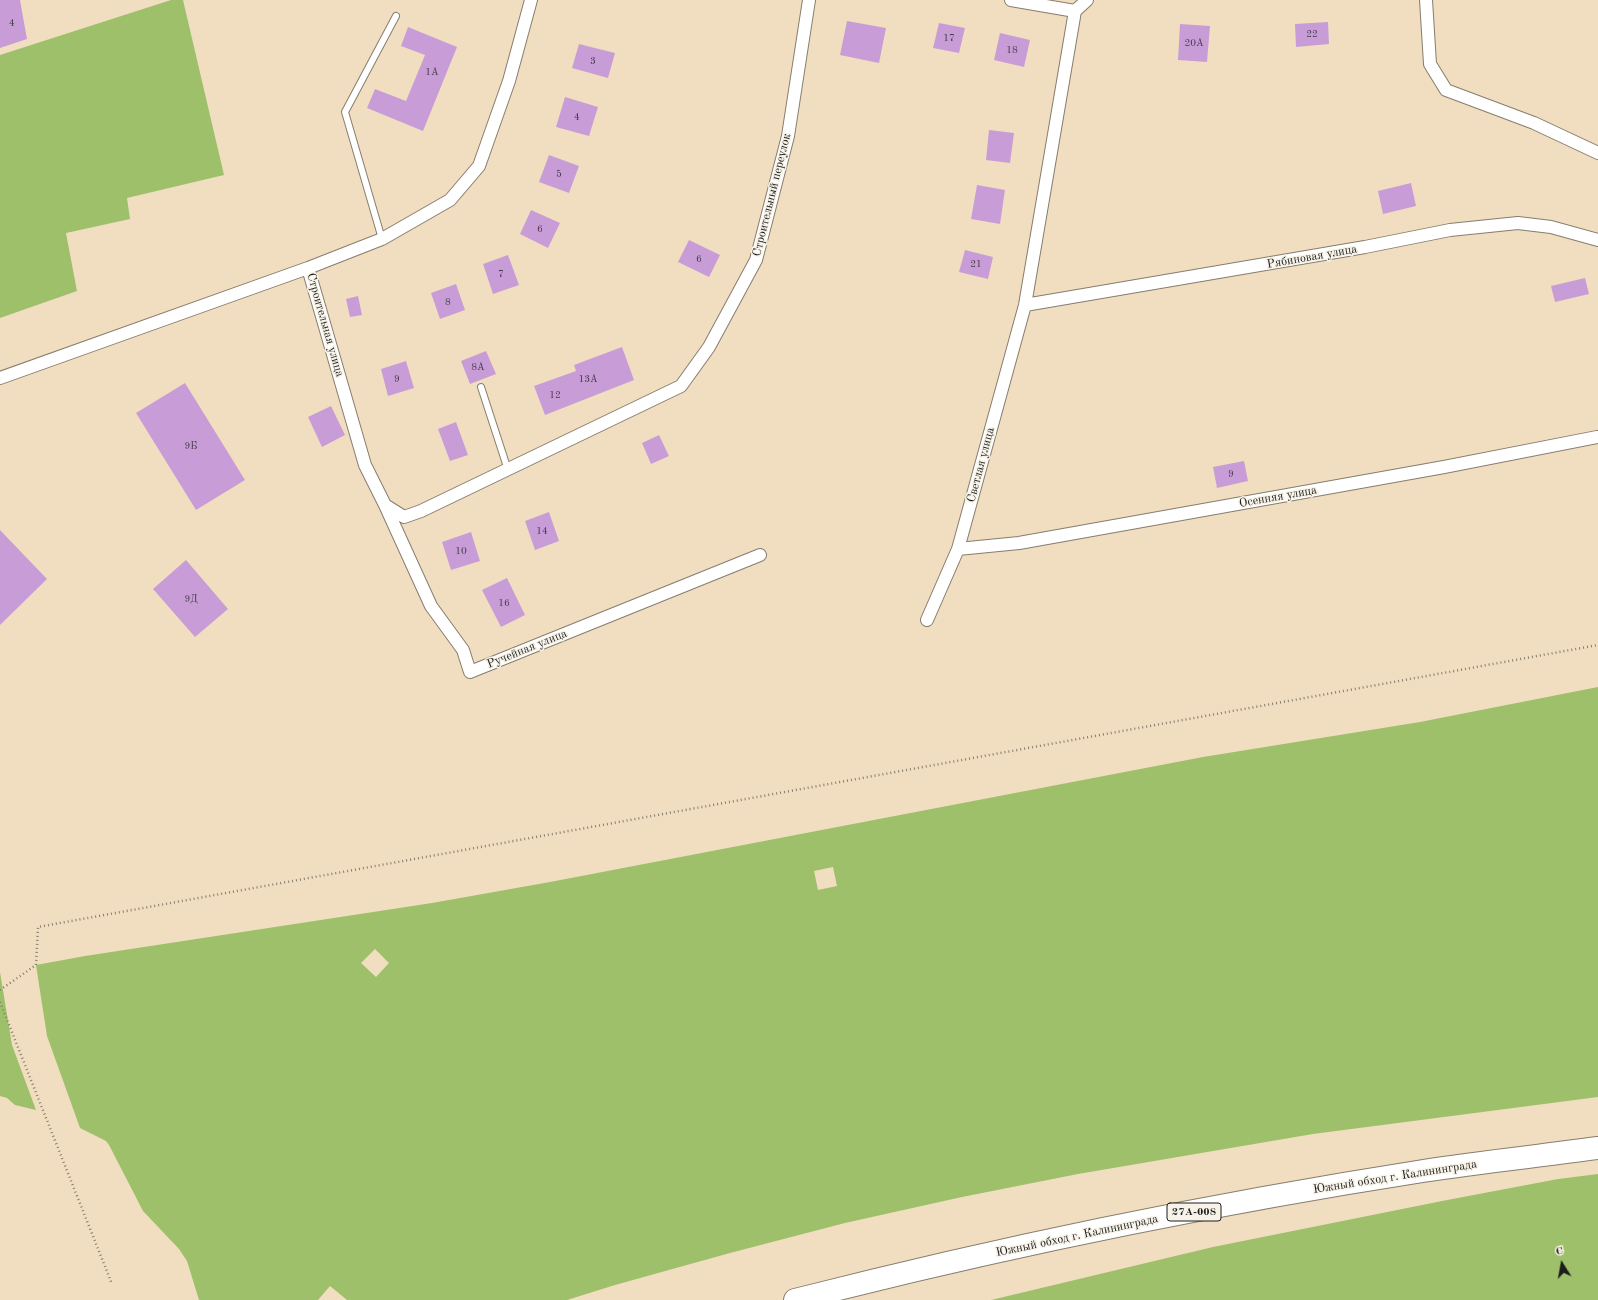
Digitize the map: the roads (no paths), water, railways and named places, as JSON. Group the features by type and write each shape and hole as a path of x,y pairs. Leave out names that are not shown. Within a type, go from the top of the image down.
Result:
{"highway":[{"name":"Южный обход г. Калининграда","path":"795,1300 874,1280 1068,1237 1262,1198 1425,1171 1598,1148"}],"street":[{"name":"Строительная улица","path":"385,505 365,465 308,268 382,239 450,200 479,166 509,81 532,0"},
{"name":"Строительный переулок","path":"508,470 681,386 709,347 756,260 788,136 809,0"},
{"path":"1011,0 1075,11 1087,0"},
{"path":"1426,0 1430,64 1446,90 1534,124 1598,153"},
{"name":"Светлая улица","path":"927,620 958,549 1025,305 1075,11"},
{"name":"Рябиновая улица","path":"1025,305 1365,247 1450,230 1518,223 1551,227 1598,240"},
{"path":"0,378 308,268"},
{"name":"Осенняя улица","path":"958,549 1026,542 1444,467 1597,437"},
{"path":"385,505 404,517 421,511 508,470"},
{"name":"Ручейная улица","path":"385,505 431,606 462,650 470,672 760,555"}],"lane":[{"path":"382,239 345,112 396,16"},
{"path":"481,387 508,470"}]}
